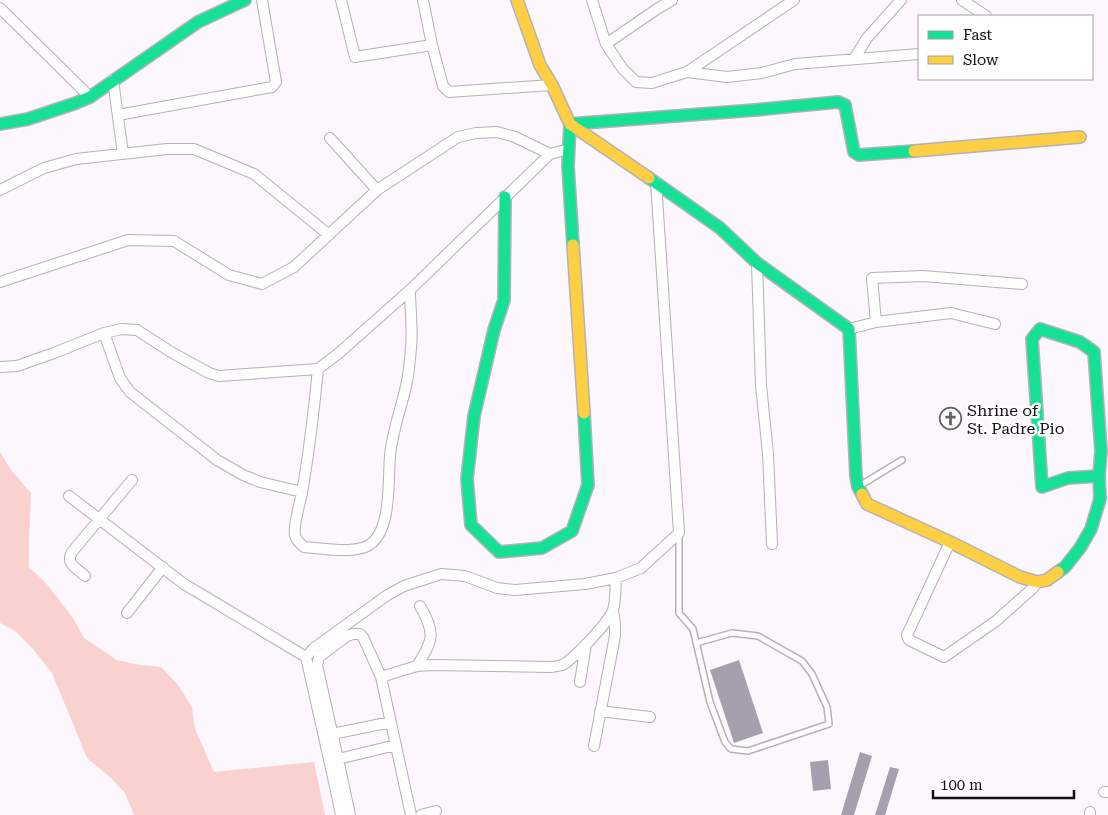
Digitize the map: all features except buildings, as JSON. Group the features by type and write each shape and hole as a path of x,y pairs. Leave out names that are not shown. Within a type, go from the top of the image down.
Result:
{"street":[{"path":"218,0 218,13"},
{"path":"0,124 28,119 90,97 198,22 245,0"},
{"path":"118,115 272,87 276,82 262,0"},
{"path":"341,0 354,57 432,45"},
{"path":"423,0 443,86 449,92 552,85"},
{"path":"505,197 504,300 494,330 474,416 467,479 471,525 499,552 542,548 572,531 588,485 568,166 570,124 552,85 540,65 518,0"},
{"path":"592,0 606,44 622,68 636,82 652,83 687,72 794,0"},
{"path":"606,44 672,0"},
{"path":"854,59 867,38 901,0"},
{"path":"962,0 984,15"},
{"path":"0,8 90,97"},
{"path":"687,72 727,77 762,73 795,64 918,54"},
{"path":"113,80 123,154"},
{"path":"570,124 838,102 845,106 854,152 859,156 1080,137"},
{"path":"570,124 720,228 757,263 849,329"},
{"path":"0,282 128,240 174,241 229,275 262,284 294,268 377,190 458,137 476,133 497,132 514,137 550,154"},
{"path":"330,138 377,190"},
{"path":"0,190 44,168 76,159 167,149 194,149 254,174 329,235"},
{"path":"0,367 17,366 104,333 122,329 137,330 171,352 209,373 219,376 318,369 339,354 410,290 550,154 569,149"},
{"path":"306,657 314,648 386,596 404,586 441,574 465,576 497,588 515,590 585,584 616,578 641,568 679,533 656,182"},
{"path":"757,263 761,385 768,454 772,544"},
{"path":"876,322 872,278 923,276 1022,284"},
{"path":"318,369 315,402 295,535 298,542 304,547 354,550 366,548 381,533 386,514 390,454 394,428 406,385 412,345 410,290"},
{"path":"849,329 876,322 951,313 995,324"},
{"path":"849,329 856,476 858,487 867,504 1020,577 1037,582 1047,580 1064,567 1092,530 1100,499 1099,476 1104,438 1094,352 1080,342 1040,329 1032,338 1042,487 1068,478 1099,476"},
{"path":"104,333 120,378 130,392 229,468 260,482 302,492"},
{"path":"85,576 71,563 69,556 132,480"},
{"path":"69,496 184,584 306,657 341,815"},
{"path":"950,542 907,635 909,640 944,657 996,621 1033,588 1037,582"},
{"path":"127,613 163,568"},
{"path":"594,746 615,636 613,610 616,578"},
{"path":"417,666 428,648 431,631 428,620 420,606"},
{"path":"381,677 417,666 433,665 560,666 586,644 607,620 613,610"},
{"path":"350,815 317,670 317,660 347,636 360,634 381,677 411,815"},
{"path":"580,682 586,644"},
{"path":"600,711 650,717"},
{"path":"332,734 391,722"},
{"path":"338,759 396,745"},
{"path":"421,815 436,811"}],"lane":[{"path":"858,487 902,460"},
{"path":"679,533 679,613 693,629 696,643 710,702 725,742 731,749 748,751 830,724 827,708 812,674 802,661 758,636 732,633 696,643"}],"shaded area":[{"path":"0,452 11,470 31,493 29,567 46,583 73,618 84,638 117,660 161,667 178,685 192,707 195,729 214,772 314,762 325,815 134,815 125,793 111,778 87,758 52,673 33,649 15,631 0,623"}],"traffic: fast":[{"path":"0,124 28,119 90,97 198,22 245,0"},
{"path":"573,245 568,166 570,124 838,102 845,105 854,152 859,155 914,151"},
{"path":"649,178 720,228 757,263 849,329 856,476 858,487 862,494"},
{"path":"505,197 504,300 494,330 474,416 467,479 471,525 499,552 542,548 572,531 588,485 584,413"},
{"path":"1058,572 1065,567 1080,548 1091,529 1100,499 1101,451 1094,352 1080,342 1040,329 1032,339 1042,487 1068,478 1099,476"}],"traffic: slow":[{"path":"517,0 540,65 552,85 570,124 649,178"},
{"path":"914,151 1080,137"},
{"path":"573,245 584,413"},
{"path":"862,494 867,504 1020,577 1037,582 1047,580 1058,572"}],"place":[{"name":"Shrine of St. Padre Pio","path":"951,419"}]}
